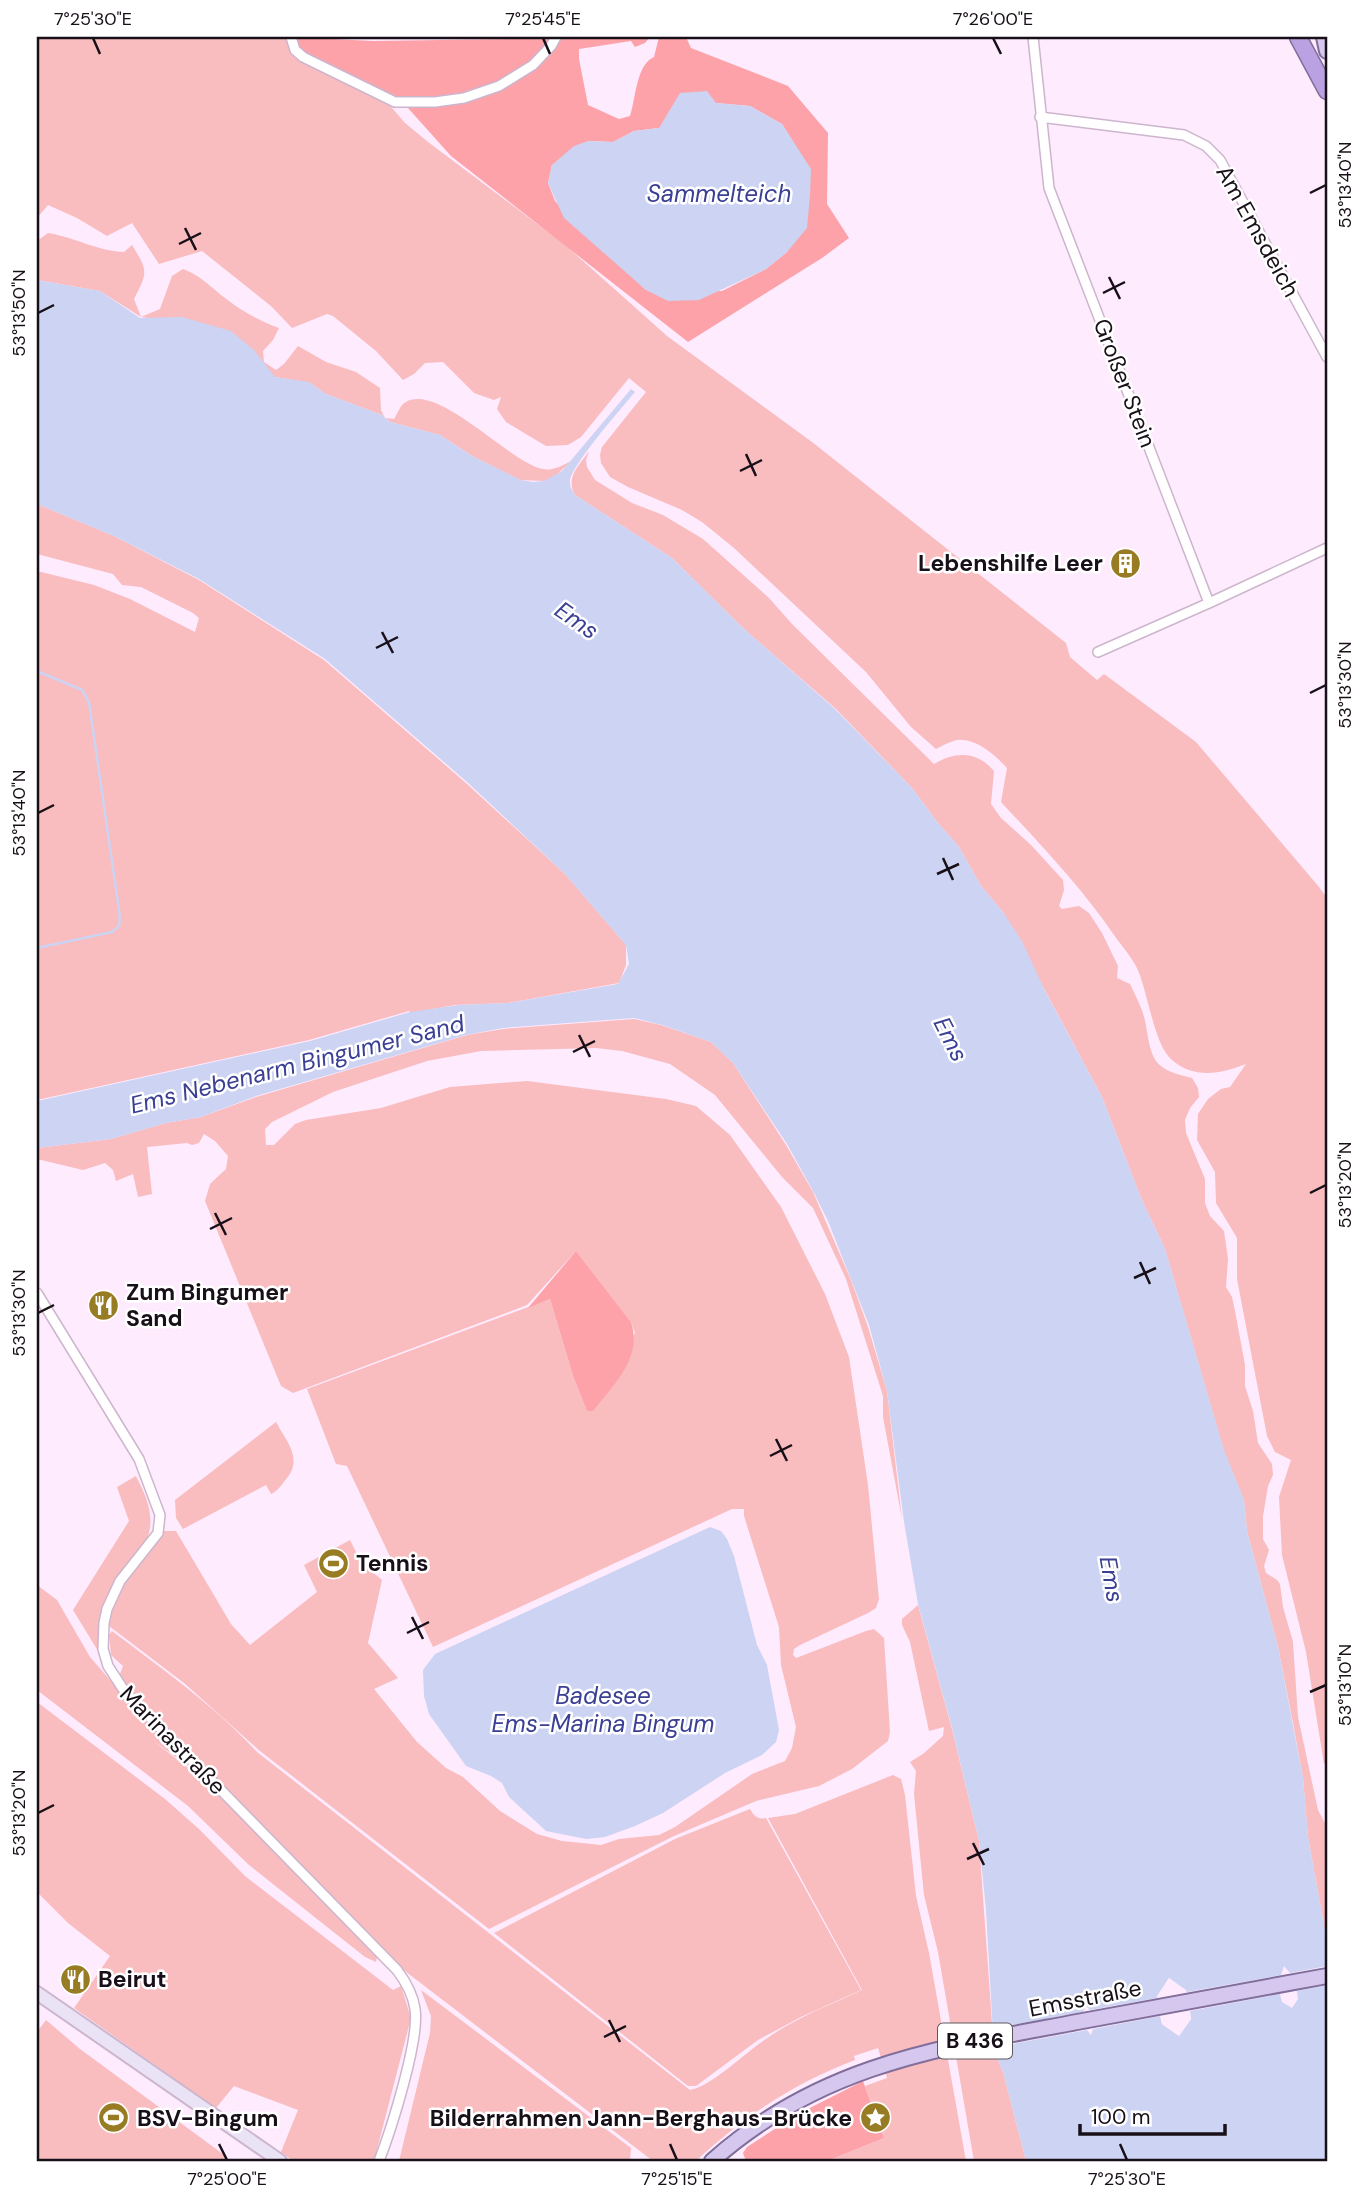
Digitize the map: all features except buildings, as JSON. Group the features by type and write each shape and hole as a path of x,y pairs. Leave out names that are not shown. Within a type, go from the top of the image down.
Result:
{"highway":[{"path":"1298,37 1327,91"}],"main road":[{"path":"1324,37 1327,51"},
{"name":"Emsstraße","path":"712,2161 769,2116 820,2088 864,2070 981,2040 1327,1976"},
{"path":"37,1993 280,2161"}],"street":[{"path":"291,37 295,50 303,57 398,103 449,101 489,90 533,65 551,47 556,37"},
{"name":"Großer Stein","path":"1033,37 1049,188 1055,209 1115,354 1209,603"},
{"name":"Am Emsdeich","path":"1040,117 1184,135 1206,146 1220,160 1327,357"},
{"path":"1098,652 1327,548"},
{"name":"Marinastraße","path":"37,1293 139,1459 160,1515 158,1533 120,1581 107,1609 103,1649 108,1666 125,1692 397,1970 410,1990 415,2010 414,2038 379,2161"}],"shaded area":[{"path":"37,37 287,37 289,49 296,58 386,101 405,123 564,244 667,336 812,442 1066,643 1070,657 1097,680 1104,674 1196,742 1319,887 1327,898 1327,1764 1324,1764 1306,1652 1282,1555 1279,1497 1291,1460 1275,1452 1267,1436 1237,1279 1237,1238 1216,1203 1215,1172 1197,1140 1198,1114 1208,1099 1221,1089 1230,1087 1246,1064 1217,1072 1198,1072 1180,1066 1165,1052 1155,1029 1140,976 1131,958 1074,883 1001,802 1007,768 997,758 985,748 964,740 936,749 911,727 866,672 734,548 702,522 682,510 610,477 601,463 602,447 646,392 629,378 581,437 568,445 546,446 506,422 497,409 501,397 494,400 474,393 443,362 425,363 403,380 376,351 333,316 327,314 292,328 271,306 202,251 159,264 132,223 107,236 48,205 37,218"},
{"path":"292,37 373,41 650,37 645,43 635,47 631,41 579,49 588,105 619,119 630,116 640,74 654,57 659,37 686,37 691,48 788,86 828,133 827,204 849,238 822,258 688,342 451,156 399,98 298,54","holes":["716,103 750,106 782,124 810,169 787,252 766,269 722,291 646,290 555,201 548,183 552,165 588,141 613,142 634,131 659,128"]},
{"path":"48,233 114,251 124,252 132,245 144,272 134,299 141,317 100,291 37,280 37,241"},
{"path":"183,269 244,311 279,328 263,351 264,362 276,370 298,346 326,362 356,372 380,388 381,410 385,417 326,394 310,383 275,377 155,319 141,317 160,309 172,276"},
{"path":"420,399 437,404 455,414 529,464 551,469 573,460 554,477 544,481 520,480 472,456 440,435 390,422 385,418 394,419 404,403"},
{"path":"589,451 587,467 595,480 632,503 663,515 703,539 769,598 934,764 950,757 966,755 981,760 994,771 991,804 1001,818 1031,845 1063,880 1064,890 1059,906 1062,909 1079,906 1089,913 1102,933 1118,966 1117,978 1130,984 1140,1004 1153,1056 1162,1067 1192,1078 1198,1088 1199,1097 1185,1120 1186,1133 1205,1179 1205,1203 1210,1216 1224,1231 1228,1259 1226,1287 1232,1297 1235,1311 1245,1365 1245,1386 1253,1411 1258,1443 1272,1464 1273,1475 1268,1486 1263,1516 1263,1539 1269,1550 1264,1566 1266,1573 1280,1584 1283,1607 1293,1642 1298,1717 1318,1810 1327,1827 1327,1942 1308,1837 1303,1778 1293,1723 1278,1647 1247,1531 1244,1500 1224,1451 1165,1249 1141,1198 1102,1097 1003,912 981,886 959,847 912,788 836,709 744,629 672,558 575,495 572,477"},
{"path":"37,504 114,536 199,580 324,660 466,783 565,874 626,945 626,965 619,983 508,1003 455,1005 412,1013 409,1011 309,1040 37,1100 37,571 94,585 130,599 195,632 199,618 141,587 122,585 113,574 37,554"},
{"path":"634,1019 711,1042 733,1063 813,1192 851,1280 887,1391 902,1519 883,1417 883,1396 846,1279 813,1208 782,1177 715,1095 670,1064 622,1051 596,1048 481,1051 427,1061 333,1092 272,1122 265,1129 266,1145 274,1145 295,1124 306,1120 381,1108 450,1087 527,1081 666,1099 696,1106 730,1135 781,1207 825,1294 849,1357 868,1485 879,1599 876,1608 800,1645 794,1649 793,1655 796,1658 874,1629 884,1638 890,1732 888,1741 852,1769 819,1786 756,1801 674,1836 489,1929 260,1751 184,1683 109,1626 111,1612 122,1587 164,1531 176,1531 231,1624 250,1645 317,1592 304,1565 350,1540 361,1562 382,1580 368,1643 398,1678 374,1689 417,1742 446,1768 463,1777 500,1811 537,1834 562,1841 601,1845 619,1839 659,1835 675,1827 752,1774 785,1761 792,1748 796,1727 781,1665 779,1627 744,1509 732,1509 433,1647 347,1466 336,1464 307,1389 550,1299 573,1376 587,1411 635,1333 631,1322 576,1251 527,1305 293,1393 281,1386 205,1201 210,1184 226,1169 228,1156 215,1141 204,1134 199,1143 192,1145 187,1143 147,1147 152,1194 138,1197 133,1174 116,1181 113,1170 105,1163 83,1170 37,1159 37,1148 111,1139 166,1123 201,1117 256,1097 467,1035 503,1029"},
{"path":"576,1251 631,1322 634,1335 630,1359 617,1381 593,1411 587,1411 573,1376 550,1299 528,1308"},
{"path":"276,1422 293,1457 292,1471 280,1487 271,1494 266,1485 183,1529 176,1518 175,1500"},
{"path":"136,1476 149,1510 149,1533 143,1546 119,1574 108,1596 101,1619 101,1656 73,1610 129,1521 117,1487"},
{"path":"37,1585 57,1600 90,1657 124,1696 213,1784 152,1740 215,1789 377,1957 376,1962 365,1957 249,1865 188,1806 37,1690"},
{"path":"918,1605 979,1841 994,2051 1003,2072 1026,2161 974,2161 938,1952 924,1895 914,1794 916,1771 910,1762 943,1736 944,1727 929,1731 910,1642 902,1625 902,1619"},
{"path":"112,1631 206,1704 257,1752 690,2090 718,2076 777,2031 862,1990 768,1818 795,1814 893,1775 901,1779 916,1896 929,1953 966,2161 827,2161 884,2138 865,2086 887,2078 878,2048 854,2056 855,2060 790,2090 732,2130 696,2161 653,2161 401,1968 125,1683 120,1674 123,1666 111,1655 109,1635"},
{"path":"37,1702 165,1799 245,1876 393,1990 401,1986 411,2018 374,2161 293,2161 281,2152 298,2110 234,2086 216,2108 74,2008 110,1956 68,1923 37,1892"},
{"path":"750,1809 756,1817 766,1818 861,1990 758,2040 696,2086 688,2086 494,1933 675,1839"},
{"path":"421,1990 631,2148 630,2161 399,2161 430,2033 431,2016"},
{"name":"BSV-Bingum","path":"46,2020 80,2049 227,2157 222,2161 37,2161 37,2032"},
{"path":"863,2081 884,2138 827,2161 746,2161 743,2153 747,2147 796,2115"}],"water":[{"name":"Sammelteich","path":"707,91 716,103 750,106 782,124 811,169 807,228 787,252 766,269 699,300 668,301 646,290 564,218 548,183 552,165 574,146 588,141 613,142 634,131 659,128 680,93"},
{"path":"37,280 100,291 140,318 182,317 231,331 254,350 275,377 309,382 326,394 382,415 390,422 440,435 472,456 521,480 544,481 562,471 631,389 635,392 573,472 570,484 575,495 672,558 744,629 835,709 912,788 959,847 981,886 1022,941 1045,991 1102,1097 1141,1198 1165,1249 1224,1450 1244,1500 1247,1531 1278,1647 1303,1778 1308,1837 1327,1942 1327,2161 1026,2161 1003,2072 994,2051 979,1841 918,1604 887,1391 869,1325 828,1221 787,1144 733,1063 711,1042 634,1018 503,1028 466,1035 256,1096 201,1117 166,1123 111,1139 37,1148 37,1101 310,1041 410,1012 459,1005 508,1003 618,984 629,964 626,945 564,873 467,782 325,659 199,579 114,536 37,504","holes":["1169,1978 1186,1990 1191,2019 1179,2036 1162,2024 1157,1996"]},
{"name":"Badesee Ems-Marina Bingum","path":"710,1527 721,1531 734,1556 757,1645 767,1665 779,1730 776,1742 762,1755 725,1773 663,1813 635,1826 605,1837 586,1839 546,1831 509,1797 502,1783 466,1766 429,1714 424,1696 423,1670 435,1654"}],"pier":[{"path":"1284,1966 1290,1973 1327,1966 1327,1985 1297,1991 1298,1999 1292,2008 1282,2002 1280,1994 1190,2011 1191,2019 1179,2036 1162,2024 1160,2016 1093,2029 1091,2035 1087,2030 991,2048 990,2029 1083,2012 1086,2006 1090,2010 1157,1998 1169,1978 1187,1992 1281,1975","holes":["1170,1983 1183,1992 1187,2018 1178,2031 1165,2022 1160,1996"]}],"waterway":[{"path":"37,671 82,690 89,702 120,917 119,926 112,932 37,948"}],"place":[{"name":"Lebenshilfe Leer","path":"1126,563"},
{"name":"Zum Bingumer Sand","path":"103,1305"},
{"name":"Tennis","path":"333,1563"},
{"name":"Beirut","path":"75,1979"},
{"name":"BSV-Bingum","path":"114,2118"},
{"name":"Bilderrahmen Jann-Berghaus-Brücke","path":"875,2118"}],"water label":[{"name":"Ems","path":"577,620"},
{"name":"Ems","path":"951,1039"},
{"name":"Ems Nebenarm Bingumer Sand","path":"297,1064"},
{"name":"Ems","path":"1112,1579"}]}
